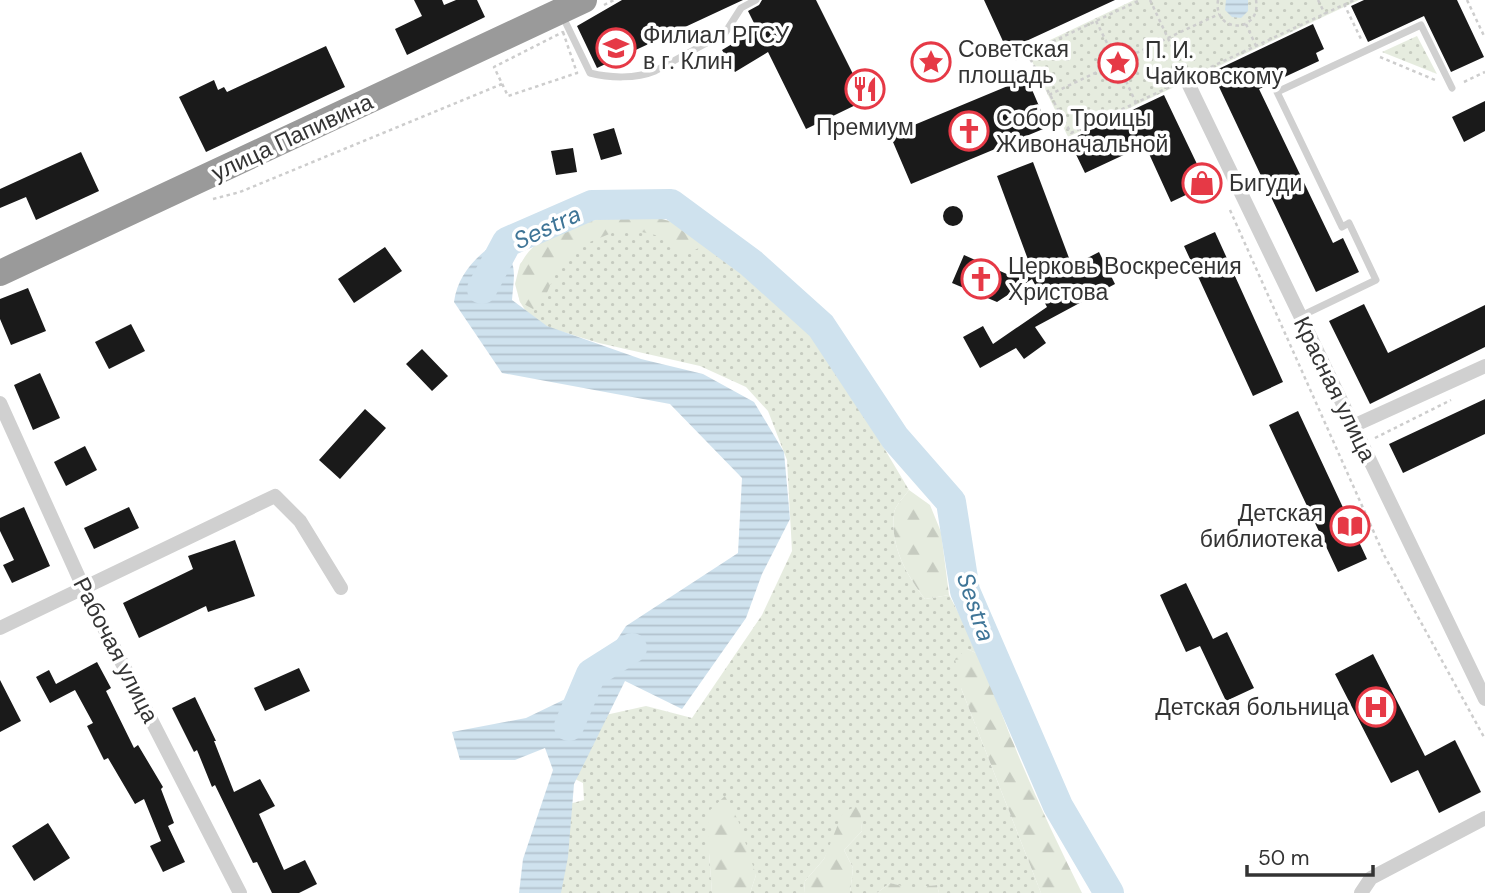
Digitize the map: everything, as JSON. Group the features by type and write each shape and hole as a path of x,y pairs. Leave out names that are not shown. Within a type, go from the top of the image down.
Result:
{"highway":[{"name":"улица Папивина","path":"0,273 584,0"}],"street":[{"name":"Красная улица","path":"1180,82 1300,316 1485,699"},
{"path":"1353,426 1485,366"},
{"name":"Рабочая улица","path":"0,403 84,589 240,893"},
{"path":"0,628 275,496 300,521 341,588"},
{"path":"1361,893 1371,878 1485,818"}],"lane":[{"path":"561,12 590,73 634,76 655,71 725,33 741,8 756,0"},
{"path":"1300,316 1377,280 1349,223 1342,227 1277,92 1421,25 1452,88"}],"path":[{"path":"1002,55 1016,59 1140,0"},
{"path":"1150,0 1168,38 1180,82"},
{"path":"1218,0 1219,14 1228,24 1237,26 1246,24 1257,12 1256,0"},
{"path":"1318,0 1325,14"},
{"path":"1027,53 1071,133 1354,0"},
{"path":"1467,0 1485,38"},
{"path":"1344,5 1367,51 1452,88 1485,72"},
{"path":"1136,53 1219,14"},
{"path":"1096,21 1108,45"},
{"path":"1246,24 1256,47"},
{"path":"564,32 578,72 508,96 502,84 494,67 564,32"},
{"path":"1124,43 1136,53 1137,69 1126,81 1109,81 1099,71 1098,57 1108,45 1124,43"},
{"path":"1049,95 1099,71"},
{"path":"1126,81 1136,103"},
{"path":"204,201 240,192 502,84"},
{"path":"1230,209 1384,555 1485,739"},
{"path":"1362,445 1460,396"}],"green space":[{"path":"1134,0 1359,0 1068,137 1027,51"},
{"path":"1417,36 1437,74 1382,52"},
{"path":"619,215 655,217 686,226 708,239 771,292 819,339 909,490 895,510 893,525 897,548 906,570 925,599 949,595 981,655 967,649 961,688 1041,893 939,893 937,885 910,889 890,883 877,893 850,893 853,868 844,850 862,831 859,806 834,839 824,859 805,881 804,893 750,893 756,875 709,811 712,893 560,893 569,804 584,800 583,783 567,775 601,716 646,706 692,718 762,615 792,551 787,460 768,411 746,387 700,366 599,343 550,328 529,316 520,302 515,284 520,264 540,240 583,223"},
{"path":"619,215 655,217 686,226 701,247 684,255 664,237 624,228 580,246 557,270 545,297 533,309 520,302 517,280 522,263 531,249 562,230"},
{"path":"909,490 930,505 941,532 949,595 925,599 901,559 894,537 894,513"},
{"path":"967,649 981,655 1027,776 1082,893 1041,893 961,688 955,659"},
{"path":"725,796 738,820 756,875 750,893 712,893 709,811"},
{"path":"860,805 862,831 844,850 853,868 850,893 804,893 805,881 824,859 843,812"},
{"path":"890,883 910,888 937,885 939,893 877,893"}],"water":[{"path":"1226,0 1248,0 1248,11 1241,18 1232,17 1225,10"},
{"path":"486,250 505,254 510,259 514,273 512,300 547,326 641,359 703,374 754,402 784,452 790,519 762,574 746,618 682,709 625,681 574,784 568,857 561,893 519,893 523,859 553,770 545,748 515,760 460,760 452,732 526,718 584,690 626,626 738,553 742,478 670,404 502,373 454,302 465,273"}],"building":[{"path":"414,0 442,0 444,5 456,0 477,0 485,17 407,55 395,29 422,16"},
{"name":"Филиал РГСУ в г. Клин","path":"622,0 743,0 597,68 577,26"},
{"path":"762,0 816,0 866,100 806,129 768,52 735,72 722,50 757,29 748,11"},
{"path":"984,0 1115,0 1007,50"},
{"path":"1364,0 1457,0 1484,57 1451,72 1424,16 1368,42 1351,6"},
{"path":"1313,24 1324,49 1316,53 1319,61 1259,89 1333,243 1343,238 1359,272 1316,292 1212,72"},
{"path":"326,46 345,87 206,152 179,97 214,80 218,90 224,87 227,92"},
{"name":"Собор Троицы Живоначальной","path":"1027,78 1048,127 911,184 890,135"},
{"path":"1164,95 1207,185 1171,202 1145,145 1085,173 1069,140"},
{"path":"1485,101 1485,131 1464,142 1452,117"},
{"path":"614,128 622,154 601,160 593,134"},
{"path":"573,148 577,172 556,175 551,151"},
{"path":"81,152 99,191 36,220 26,197 0,208 0,189"},
{"path":"1033,162 1072,266 1099,252 1115,284 1035,327 1046,343 1024,359 1016,348 980,368 963,337 983,326 993,344 1047,307 1032,279 997,302 952,283 964,255 1009,275 1030,265 997,176"},
{"path":"949,206 957,206 963,216 957,226 949,226 943,220 943,212"},
{"path":"1215,232 1283,382 1253,396 1184,246"},
{"path":"385,247 402,271 354,303 338,279"},
{"path":"28,288 46,331 11,345 0,319 0,299"},
{"path":"1364,304 1388,353 1485,305 1485,347 1370,404 1329,321"},
{"path":"131,324 145,351 109,369 95,342"},
{"path":"422,349 448,376 432,391 406,364"},
{"path":"40,373 60,418 33,430 14,385"},
{"path":"1485,399 1485,434 1403,473 1389,444"},
{"path":"365,409 386,428 340,479 319,460"},
{"path":"1298,411 1367,559 1338,572 1269,425"},
{"path":"85,446 97,470 66,486 54,462"},
{"path":"24,507 50,566 12,583 3,565 14,560 0,531 0,518"},
{"path":"129,507 139,528 94,549 84,528"},
{"path":"235,540 255,596 208,612 206,606 139,638 123,603 193,569 188,556"},
{"path":"1186,583 1213,639 1227,632 1254,688 1226,701 1200,646 1186,652 1160,595"},
{"name":"Детская больница","path":"1373,654 1425,756 1455,740 1481,792 1439,813 1418,770 1391,783 1335,674"},
{"path":"97,662 111,688 106,691 134,748 138,745 163,787 161,789 174,823 168,826 185,862 163,872 150,846 161,841 144,799 135,804 108,758 104,760 87,726 93,723 75,690 50,703 36,677 49,670 56,684"},
{"path":"299,668 310,691 265,711 254,688"},
{"path":"0,680 21,721 0,732"},
{"path":"195,697 216,741 234,792 260,779 275,806 259,814 284,870 305,860 317,884 299,893 272,893 257,862 253,863 215,785 212,787 197,750 194,752 172,708"},
{"path":"48,823 70,858 34,881 12,846"}],"waterway":[{"name":"Sestra","path":"482,289 507,242 592,205 671,204 751,263 821,326 895,438 951,502 965,591 1058,806 1109,893"},
{"name":"Sestra","path":"569,726 591,674 632,648"}],"place":[{"name":"Филиал РГСУ в г. Клин","path":"616,48"},
{"name":"Советская площадь","path":"931,62"},
{"name":"П. И. Чайковскому","path":"1118,63"},
{"name":"Премиум","path":"865,89"},
{"name":"Собор Троицы Живоначальной","path":"969,131"},
{"name":"Бигуди","path":"1202,183"},
{"name":"Церковь Воскресения Христова","path":"981,279"},
{"name":"Детская библиотека","path":"1350,526"},
{"name":"Детская больница","path":"1376,707"}]}
